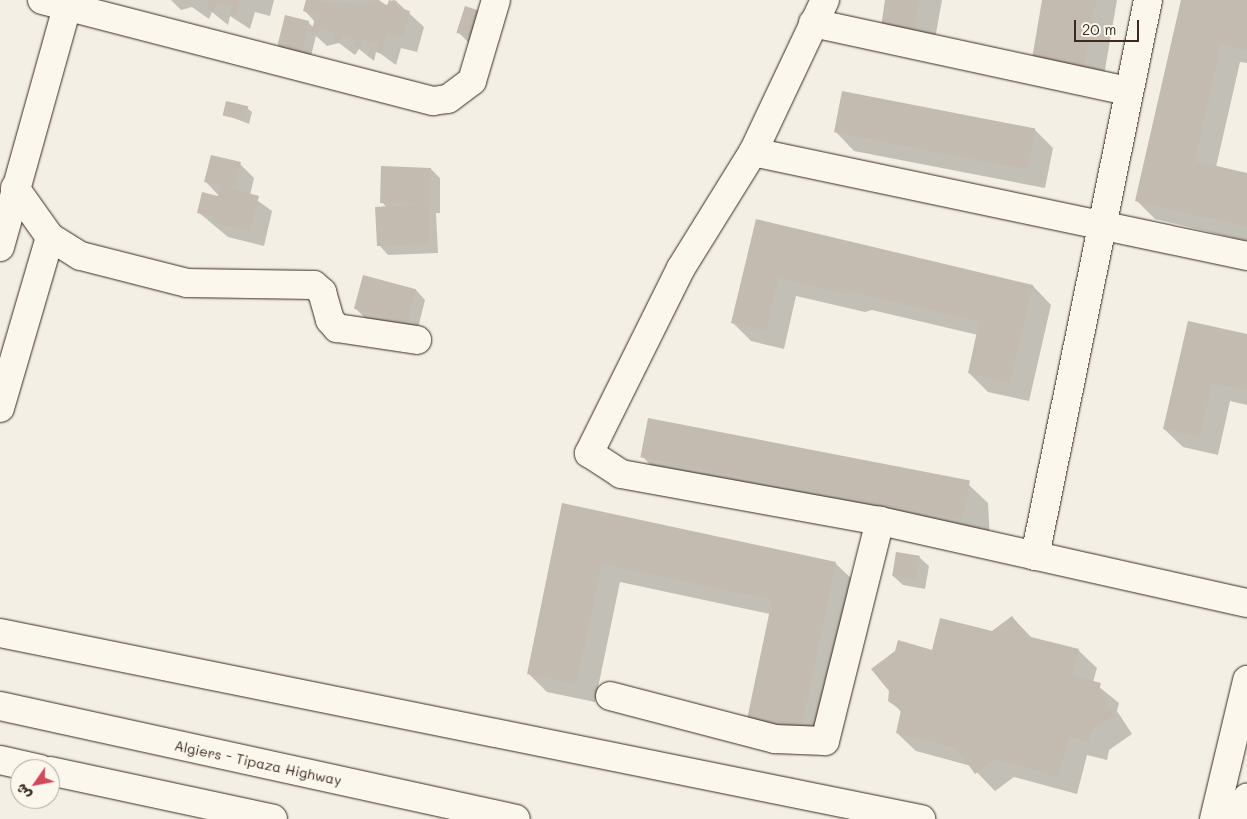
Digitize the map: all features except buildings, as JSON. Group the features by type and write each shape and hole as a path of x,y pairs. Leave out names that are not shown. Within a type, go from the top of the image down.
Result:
{"main road":[{"path":"0,247 60,2 433,101 448,99 472,80 496,0"},
{"path":"1035,556 1148,0"},
{"path":"1128,91 819,12 753,152 681,268 589,453 621,474 880,521 1247,603"},
{"path":"753,152 1247,256"},
{"path":"15,188 50,237 81,256 165,279 208,284 314,285 322,292 330,320 337,328 417,340"},
{"path":"0,408 50,237"},
{"path":"610,696 775,739 825,741 880,521"},
{"path":"0,633 921,819"},
{"path":"1214,819 1247,680"},
{"name":"Algiers - Tipaza Highway","path":"0,706 516,819"},
{"path":"60,773 273,819"},
{"path":"1242,819 1247,798"}]}
